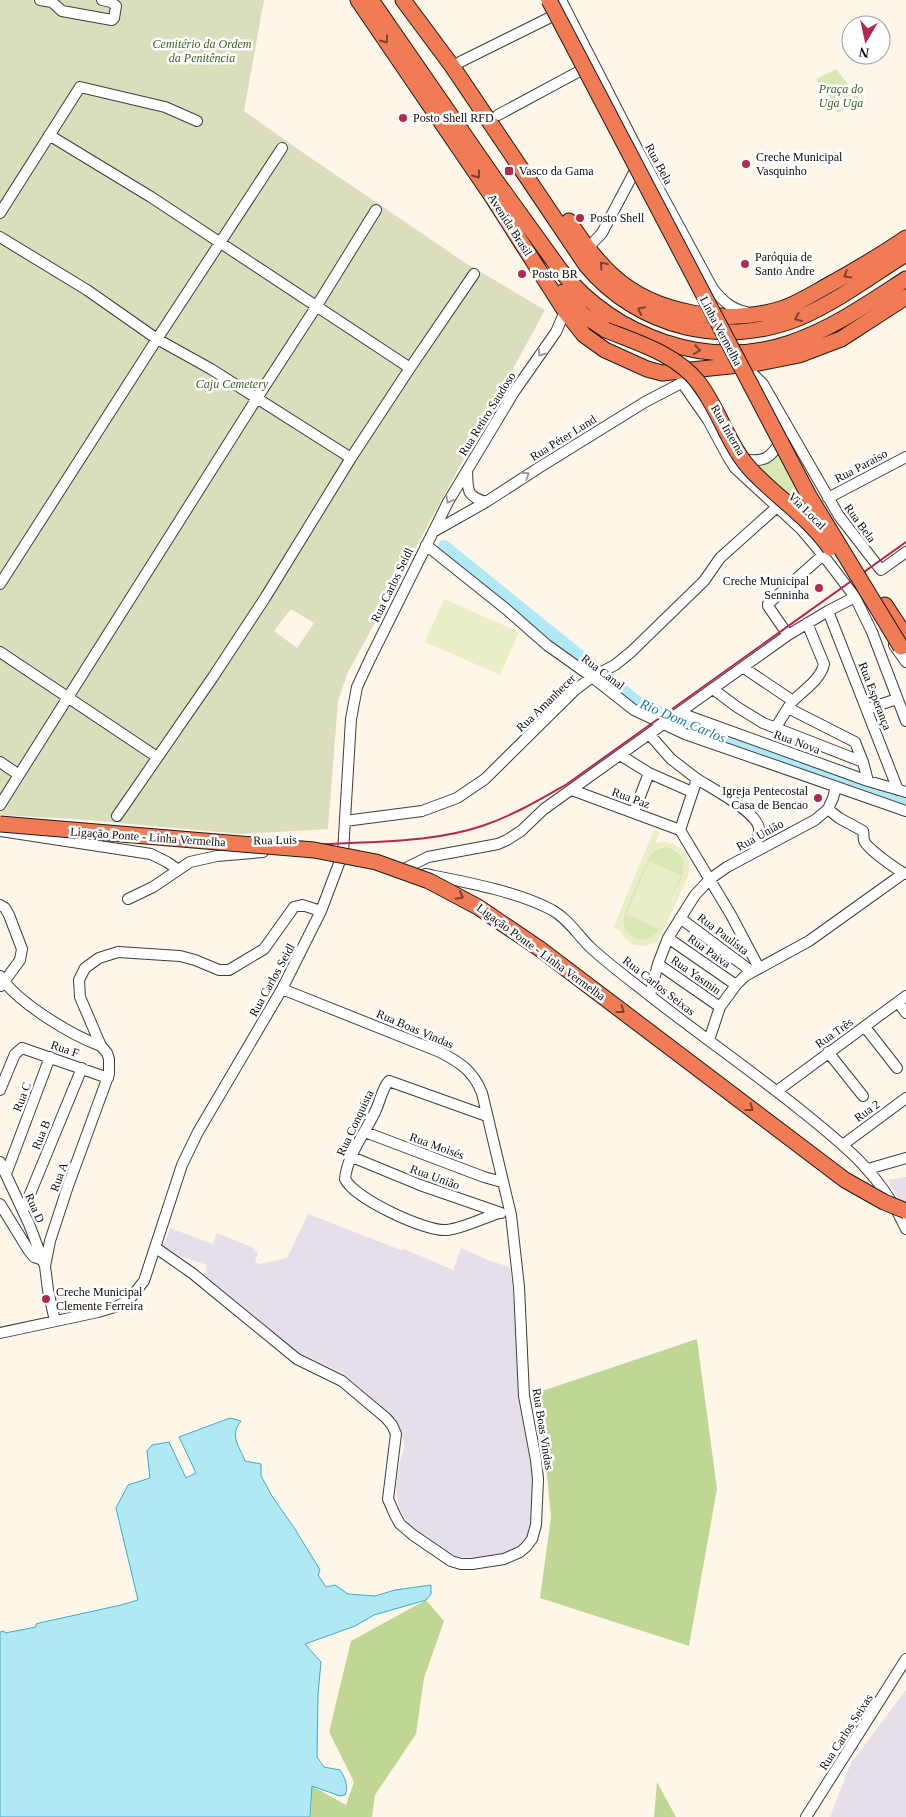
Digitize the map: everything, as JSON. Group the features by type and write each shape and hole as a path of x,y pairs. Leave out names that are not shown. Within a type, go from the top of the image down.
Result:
{"highway":[{"name":"Avenida Brasil","path":"358,0 496,202 565,311 584,335 596,345 647,369 666,372 736,366 775,360 799,355 842,339 906,297"},
{"name":"Avenida Brasil","path":"371,0 494,178 571,284 593,305 620,323 655,340 694,350 746,352 790,343 828,327 906,279"},
{"path":"403,0 452,66 586,265 606,288 636,308 666,322 696,329 726,332 755,330 787,322 818,309 906,254"},
{"path":"416,0 442,33 588,248 613,276 635,291 660,304 718,317 760,314 801,301 906,238"},
{"name":"Linha Vermelha","path":"549,0 808,496 904,646"},
{"name":"Linha Vermelha","path":"561,3 734,344 829,520 904,646"},
{"path":"494,178 516,220 562,291 582,314 606,330 667,356 681,364 691,374 701,385 737,452 753,473 806,520 827,544 904,646"},
{"path":"790,343 837,330 906,290"},
{"name":"Ligação Ponte - Linha Vermelha","path":"0,824 314,850 369,860 429,881 478,906 540,949 844,1180 884,1202 906,1211"}],"street":[{"path":"40,0 52,1 62,11 112,20 116,6 111,2 102,0"},
{"path":"460,62 561,3"},
{"name":"Rua Bela","path":"561,3 713,289 724,302 736,310 760,314"},
{"path":"498,115 594,63"},
{"path":"0,213 80,87 165,107 197,121"},
{"path":"49,135 151,197 410,368"},
{"path":"0,584 282,148"},
{"path":"588,248 602,233 642,158"},
{"path":"0,805 376,210"},
{"path":"0,237 87,290 157,339 211,369 351,458"},
{"path":"117,816 213,677 265,598 351,458 474,274"},
{"name":"Rua Retiro Saudoso","path":"433,532 467,469 514,392 556,332 565,311"},
{"path":"763,384 763,373 775,360"},
{"name":"Rua Bela","path":"736,366 752,373 763,384 828,498 858,543 881,570 906,552"},
{"name":"Rua Péter Lund","path":"433,532 486,502 637,407 707,368"},
{"name":"Rua Interna","path":"686,381 732,458 752,485 778,506 823,554 855,597 875,640 906,721"},
{"path":"732,458 756,462 766,459 774,453 788,429"},
{"name":"Rua Paraíso","path":"828,498 906,457"},
{"name":"Via Local","path":"732,458 804,522 829,553 906,662"},
{"path":"467,469 468,487 471,495 486,502"},
{"name":"Rua Amanhecer","path":"345,820 422,811 457,798 486,779 575,690 598,673 619,662 638,645 704,581 720,558 778,506"},
{"name":"Rua Carlos Seidl","path":"0,1333 118,1306 130,1300 144,1281 182,1165 198,1132 282,990 321,911 343,854 351,718 357,687 433,532"},
{"name":"Rua Canal","path":"426,544 548,645 598,673 634,710 672,719 836,787 906,812"},
{"path":"788,635 768,604 823,554"},
{"path":"402,870 428,857 498,844 508,840 521,831 544,809 788,635 855,597"},
{"name":"Rua Esperança","path":"828,611 902,791"},
{"path":"776,727 791,704 822,672 824,664 807,623"},
{"path":"0,652 157,757"},
{"path":"744,668 791,704 855,742 858,746 868,781"},
{"path":"713,689 750,716 763,723 863,762"},
{"path":"867,709 897,699"},
{"name":"Rua Nova","path":"672,719 902,791"},
{"path":"649,734 671,759 697,779 730,799 756,821 759,831 755,852"},
{"path":"620,755 649,773 692,792"},
{"path":"0,762 19,775"},
{"path":"634,812 649,773"},
{"path":"697,779 680,830 710,879 755,969"},
{"path":"709,1040 720,1007 736,985 755,969 809,941 905,874 881,858 867,844 864,840 863,831 839,818 828,809 836,787"},
{"name":"Rua Paz","path":"572,790 680,830"},
{"name":"Rua União","path":"650,995 658,964 668,938 695,895 710,879 727,867 807,824 828,809"},
{"path":"0,831 151,854 177,869"},
{"name":"Rua Luis","path":"128,898 153,887 190,862 201,859 237,853 285,851 343,854"},
{"name":"Rua Carlos Seixas","path":"343,854 368,863 468,883 518,896 561,916 590,947 844,1144 868,1168 886,1192 906,1229"},
{"path":"0,905 9,914 22,949 20,960 2,982 69,1032 101,1046"},
{"name":"Rua A","path":"55,1321 44,1263 56,1223 108,1078 109,1059 82,1004 79,980 82,972 89,964 118,952 180,956 219,970 229,970 264,949 294,907 302,905 321,911"},
{"name":"Rua Paulista","path":"680,918 755,969"},
{"name":"Rua Paiva","path":"668,938 736,985"},
{"name":"Rua Yasmin","path":"658,964 720,1007"},
{"name":"Rua Boas Vindas","path":"156,1248 192,1273 297,1359 342,1380 386,1418 396,1434 388,1499 394,1515 400,1524 413,1535 446,1558 461,1564 504,1560 520,1552 532,1539 536,1525 538,1479 533,1438 524,1396 519,1287 511,1215 482,1093 476,1080 455,1060 413,1041 282,990"},
{"path":"902,999 906,1013"},
{"name":"Rua Três","path":"777,1091 902,999"},
{"path":"864,1027 897,1068"},
{"name":"Rua F","path":"0,1090 19,1048 108,1078"},
{"path":"828,1052 863,1096"},
{"name":"Rua C","path":"6,1174 50,1057"},
{"name":"Rua B","path":"23,1211 82,1068"},
{"name":"Rua Conquista","path":"487,1116 388,1081 376,1111 352,1157 345,1178 346,1182 369,1201 389,1212 433,1229 449,1230 499,1213"},
{"name":"Rua 2","path":"844,1144 906,1098"},
{"name":"Rua Moisés","path":"365,1132 502,1182"},
{"name":"Rua União","path":"352,1157 420,1186 499,1213 511,1215"},
{"path":"868,1168 906,1158"},
{"name":"Rua D","path":"0,1162 23,1211 44,1263"},
{"path":"0,1204 29,1251 34,1257 44,1263"},
{"name":"Rua Carlos Seixas","path":"806,1817 906,1659"}],"shaded area":[{"path":"906,1177 906,1215 888,1180"},
{"path":"308,1214 401,1250 404,1249 453,1270 461,1248 490,1261 510,1267 534,1475 530,1534 520,1545 509,1552 474,1558 457,1557 441,1550 407,1522 399,1508 396,1488 404,1447 402,1432 394,1417 343,1373 300,1354 209,1282 205,1274 207,1265 179,1256 163,1247 170,1228 213,1244 217,1233 254,1248 254,1251 258,1252 255,1262 259,1264 287,1258"},
{"path":"906,1690 906,1817 830,1817 851,1763"}],"green space":[{"name":"Caju Cemetery","path":"0,0 264,0 244,111 467,264 545,310 347,674 338,701 328,829 241,834 74,819 0,815","holes":["291,609 314,623 297,648 274,631"]},
{"name":"Praça do Uga Uga","path":"836,69 859,98 838,113 825,97 827,96 816,79"},
{"path":"781,455 808,507 803,508 755,467"},
{"path":"444,599 519,632 500,675 425,642"},
{"path":"654,830 660,832 655,843 663,842 677,845 682,849 689,861 688,876 661,936 656,942 645,946 634,945 624,938 619,929 613,928","holes":["663,847 675,850 681,856 683,865 682,876 664,917 681,875 649,861 626,914 659,929 655,935 644,940 632,937 624,928 624,916 650,855"]},
{"path":"672,848 681,856 684,864 684,873 657,933 647,939 636,939 628,934 625,929 623,924 624,916 650,855 657,849"},
{"path":"697,1339 717,1489 689,1646 540,1598 551,1517 539,1392"},
{"path":"426,1600 444,1621 424,1678 416,1734 375,1795 372,1817 311,1817 312,1786 346,1805 354,1782 329,1732 351,1641"},
{"path":"657,1782 676,1817 654,1817"}],"water":[{"path":"230,1418 241,1421 237,1426 235,1436 245,1461 261,1464 261,1476 320,1570 318,1575 326,1587 335,1585 348,1594 375,1596 395,1590 431,1585 431,1594 426,1600 374,1615 355,1626 305,1644 321,1662 318,1694 317,1757 324,1767 340,1770 346,1782 345,1795 340,1796 312,1786 310,1817 0,1817 0,1632 4,1631 5,1633 36,1627 36,1624 39,1623 138,1600 116,1508 128,1485 150,1478 147,1451 152,1445 169,1442 186,1478 196,1473 179,1437"}],"waterway":[{"name":"Rio Dom Carlos","path":"444,546 636,701 689,727 906,805"}],"railway":[{"path":"0,822 181,844 234,847 400,840 466,831 515,813 567,784 906,542"}],"place":[{"name":"Posto Shell RFD","path":"403,118"},
{"name":"Creche Municipal Vasquinho","path":"746,164"},
{"name":"Vasco da Gama","path":"509,171"},
{"name":"Posto Shell","path":"580,218"},
{"name":"Paróquia de Santo Andre","path":"745,264"},
{"name":"Posto BR","path":"522,274"},
{"name":"Creche Municipal Senninha","path":"819,588"},
{"name":"Igreja Pentecostal Casa de Bencao","path":"818,798"},
{"name":"Creche Municipal Clemente Ferreira","path":"46,1299"}],"park label":[{"name":"Cemitério da Ordem da Penitência","path":"202,51"}]}
